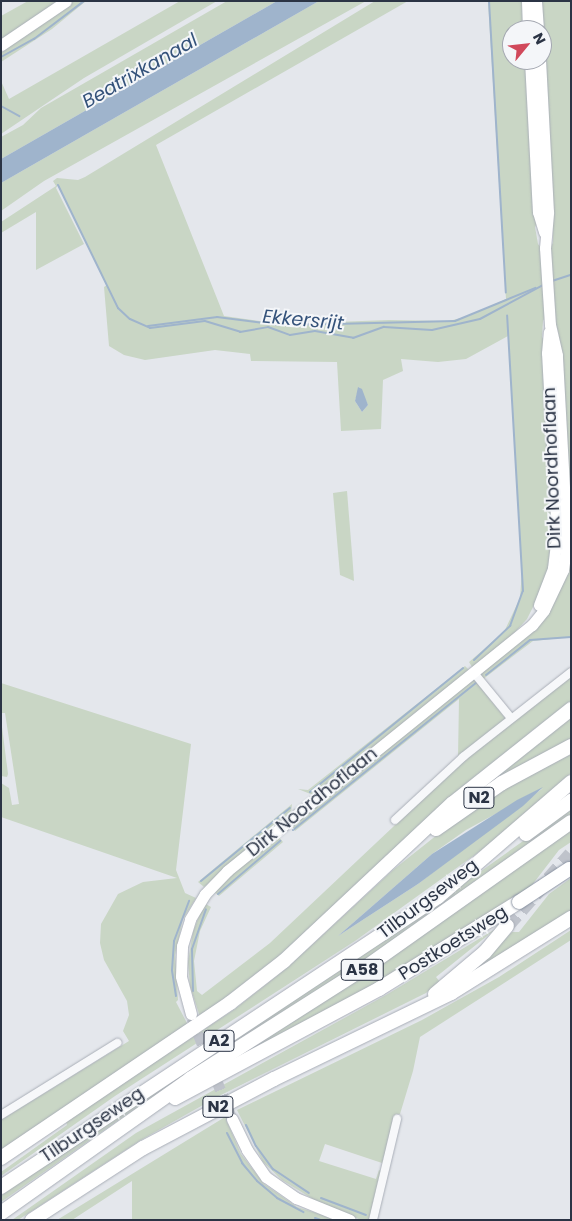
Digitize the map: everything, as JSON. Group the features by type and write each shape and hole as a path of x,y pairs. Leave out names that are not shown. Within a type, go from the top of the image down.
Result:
{"highway":[{"path":"393,860 453,803 571,710"},
{"name":"N2","path":"393,860 479,798 571,746"},
{"name":"Tilburgseweg","path":"1,1187 438,896 571,782"},
{"name":"A2","path":"438,896 571,801"},
{"name":"Tilburgseweg","path":"1,1213 148,1111 190,1079 369,965 571,822"},
{"name":"Tilburgseweg","path":"1,1158 230,1003 284,961 393,860"},
{"name":"Postkoetsweg","path":"148,1111 378,989 570,869"},
{"name":"Postkoetsweg","path":"413,1011 493,970 571,918"},
{"path":"413,1011 467,968 507,926"},
{"name":"N2","path":"32,1220 151,1144 413,1011"}],"street":[{"path":"1,45 66,1"},
{"path":"527,1 528,20"},
{"path":"536,1 537,20"},
{"name":"Dirk Noordhoflaan","path":"531,70 538,212 545,242"},
{"name":"Dirk Noordhoflaan","path":"191,1014 181,976 182,946 190,918 205,894 227,871 521,633 543,598 556,553 547,353 550,320 545,242 548,212 541,70"},
{"path":"474,672 511,718"},
{"path":"395,820 462,757 571,672"},
{"path":"1,1115 117,1043"},
{"path":"232,1118 247,1150 266,1177 296,1198 350,1220"},
{"path":"373,1220 397,1119"}],"green space":[{"path":"28,1 59,1 1,40 1,16"},
{"path":"71,1 86,1 52,29 1,62 1,48"},
{"path":"180,1 217,1 84,78 1,134 1,81 9,99"},
{"path":"227,1 277,1 1,159 1,137 23,125 41,108"},
{"path":"319,1 366,1 44,181 1,211 1,183"},
{"path":"375,1 408,1 156,145 224,316 281,324 389,320 449,321 469,316 506,299 488,1 524,1 525,20 502,20 502,70 529,70 538,221 535,227 538,244 543,250 549,249 553,243 553,227 550,221 542,70 552,70 552,20 539,20 538,1 571,1 571,637 533,641 482,680 479,673 539,621 554,597 567,555 556,341 559,335 553,315 546,315 543,321 542,337 545,342 555,536 550,573 527,619 505,643 472,667 469,662 504,632 520,598 522,570 508,336 466,359 438,362 401,359 403,371 383,380 381,429 341,431 337,362 251,361 250,354 215,350 145,360 124,355 109,346 104,287 107,285 58,185 56,188 84,244 36,270 36,212 1,233 1,222 56,186 53,181 57,178 78,180","holes":["359,387 368,405 362,412 355,401"]},
{"path":"347,491 354,581 340,575 333,493"},
{"path":"465,666 469,670 313,795 298,789 308,790"},
{"path":"571,675 571,702 533,730 406,839 279,956 200,1017 190,986 188,962 193,932 204,903 211,907 200,931 194,961 197,991 202,995 270,943 464,760"},
{"path":"473,678 506,719 458,757 459,699 295,831 290,825"},
{"path":"1,683 191,744 176,870 185,893 196,898 183,919 175,955 178,1000 176,1002 188,1025 1,1150 1,1120 129,1041 123,1031 129,1015 127,1001 104,960 100,943 101,924 118,894 143,882 177,878 1,817 1,783 9,788 12,805 19,804 5,713 1,713"},
{"path":"571,715 571,742 451,811"},
{"path":"1,719 8,774 7,777 1,776"},
{"path":"571,754 571,773 483,849 355,941 115,1096 1,1176 1,1172 67,1125 66,1121 235,1009 288,967 393,870 457,819 507,787","holes":["543,788 418,884 338,936 432,854 466,830"]},
{"path":"292,804 291,813 204,887 198,882"},
{"path":"571,807 571,814 366,960 126,1115 1,1202 1,1196 32,1173 363,955"},
{"path":"571,829 571,842 559,850 529,889 378,982 228,1064 372,970"},
{"path":"277,835 283,842 219,896 213,891"},
{"path":"571,878 571,912 467,978 512,932 519,932 549,894"},
{"path":"497,928 436,977 440,982 426,993 219,1096 141,1140 18,1220 12,1220 136,1133 386,995"},
{"path":"571,930 571,940 420,1037 413,1071 400,1114 396,1114 385,1164 325,1144 319,1161 376,1179 379,1170 383,1172 372,1220 361,1220 316,1201 282,1180 263,1162 237,1110 422,1020 499,977"},
{"path":"225,1117 241,1154 264,1184 297,1207 339,1220 132,1220 132,1181 72,1220 57,1220"}],"water":[{"path":"277,1 319,1 1,183 1,159"},
{"path":"358,387 362,389 368,405 362,412 355,401"},
{"path":"543,787 523,806 418,884 338,936 432,854 517,800"}],"waterway":[{"path":"1,57 34,39 84,1"},
{"path":"489,1 506,293"},
{"name":"Ekkersrijt","path":"1,106 19,116"},
{"name":"Ekkersrijt","path":"58,185 118,308 130,319 150,328 205,321 240,332 268,327 290,335 315,331 353,338 384,327 432,330 480,319 543,285"},
{"name":"Ekkersrijt","path":"552,281 571,275"},
{"name":"Ekkersrijt","path":"334,324 455,321 535,288"},
{"path":"474,660 510,626 523,591 507,315"},
{"name":"Ekkersrijt","path":"148,326 217,317 280,325 329,324"},
{"path":"486,675 530,640 571,637"},
{"path":"310,792 463,668"},
{"path":"293,830 476,683"},
{"path":"201,881 290,808"},
{"path":"218,894 280,841"},
{"path":"176,996 172,970 174,941 189,901"},
{"path":"193,991 192,949 206,909"},
{"path":"246,1125 256,1146 273,1169 309,1193"},
{"path":"227,1133 242,1163 257,1181 277,1198 303,1212"},
{"path":"321,1198 366,1215"},
{"path":"315,1218 321,1220"}],"tunnel":[{"path":"507,926 571,854"},
{"path":"192,1018 232,1119"}],"water label":[{"name":"Beatrixkanaal","path":"140,71"}]}
